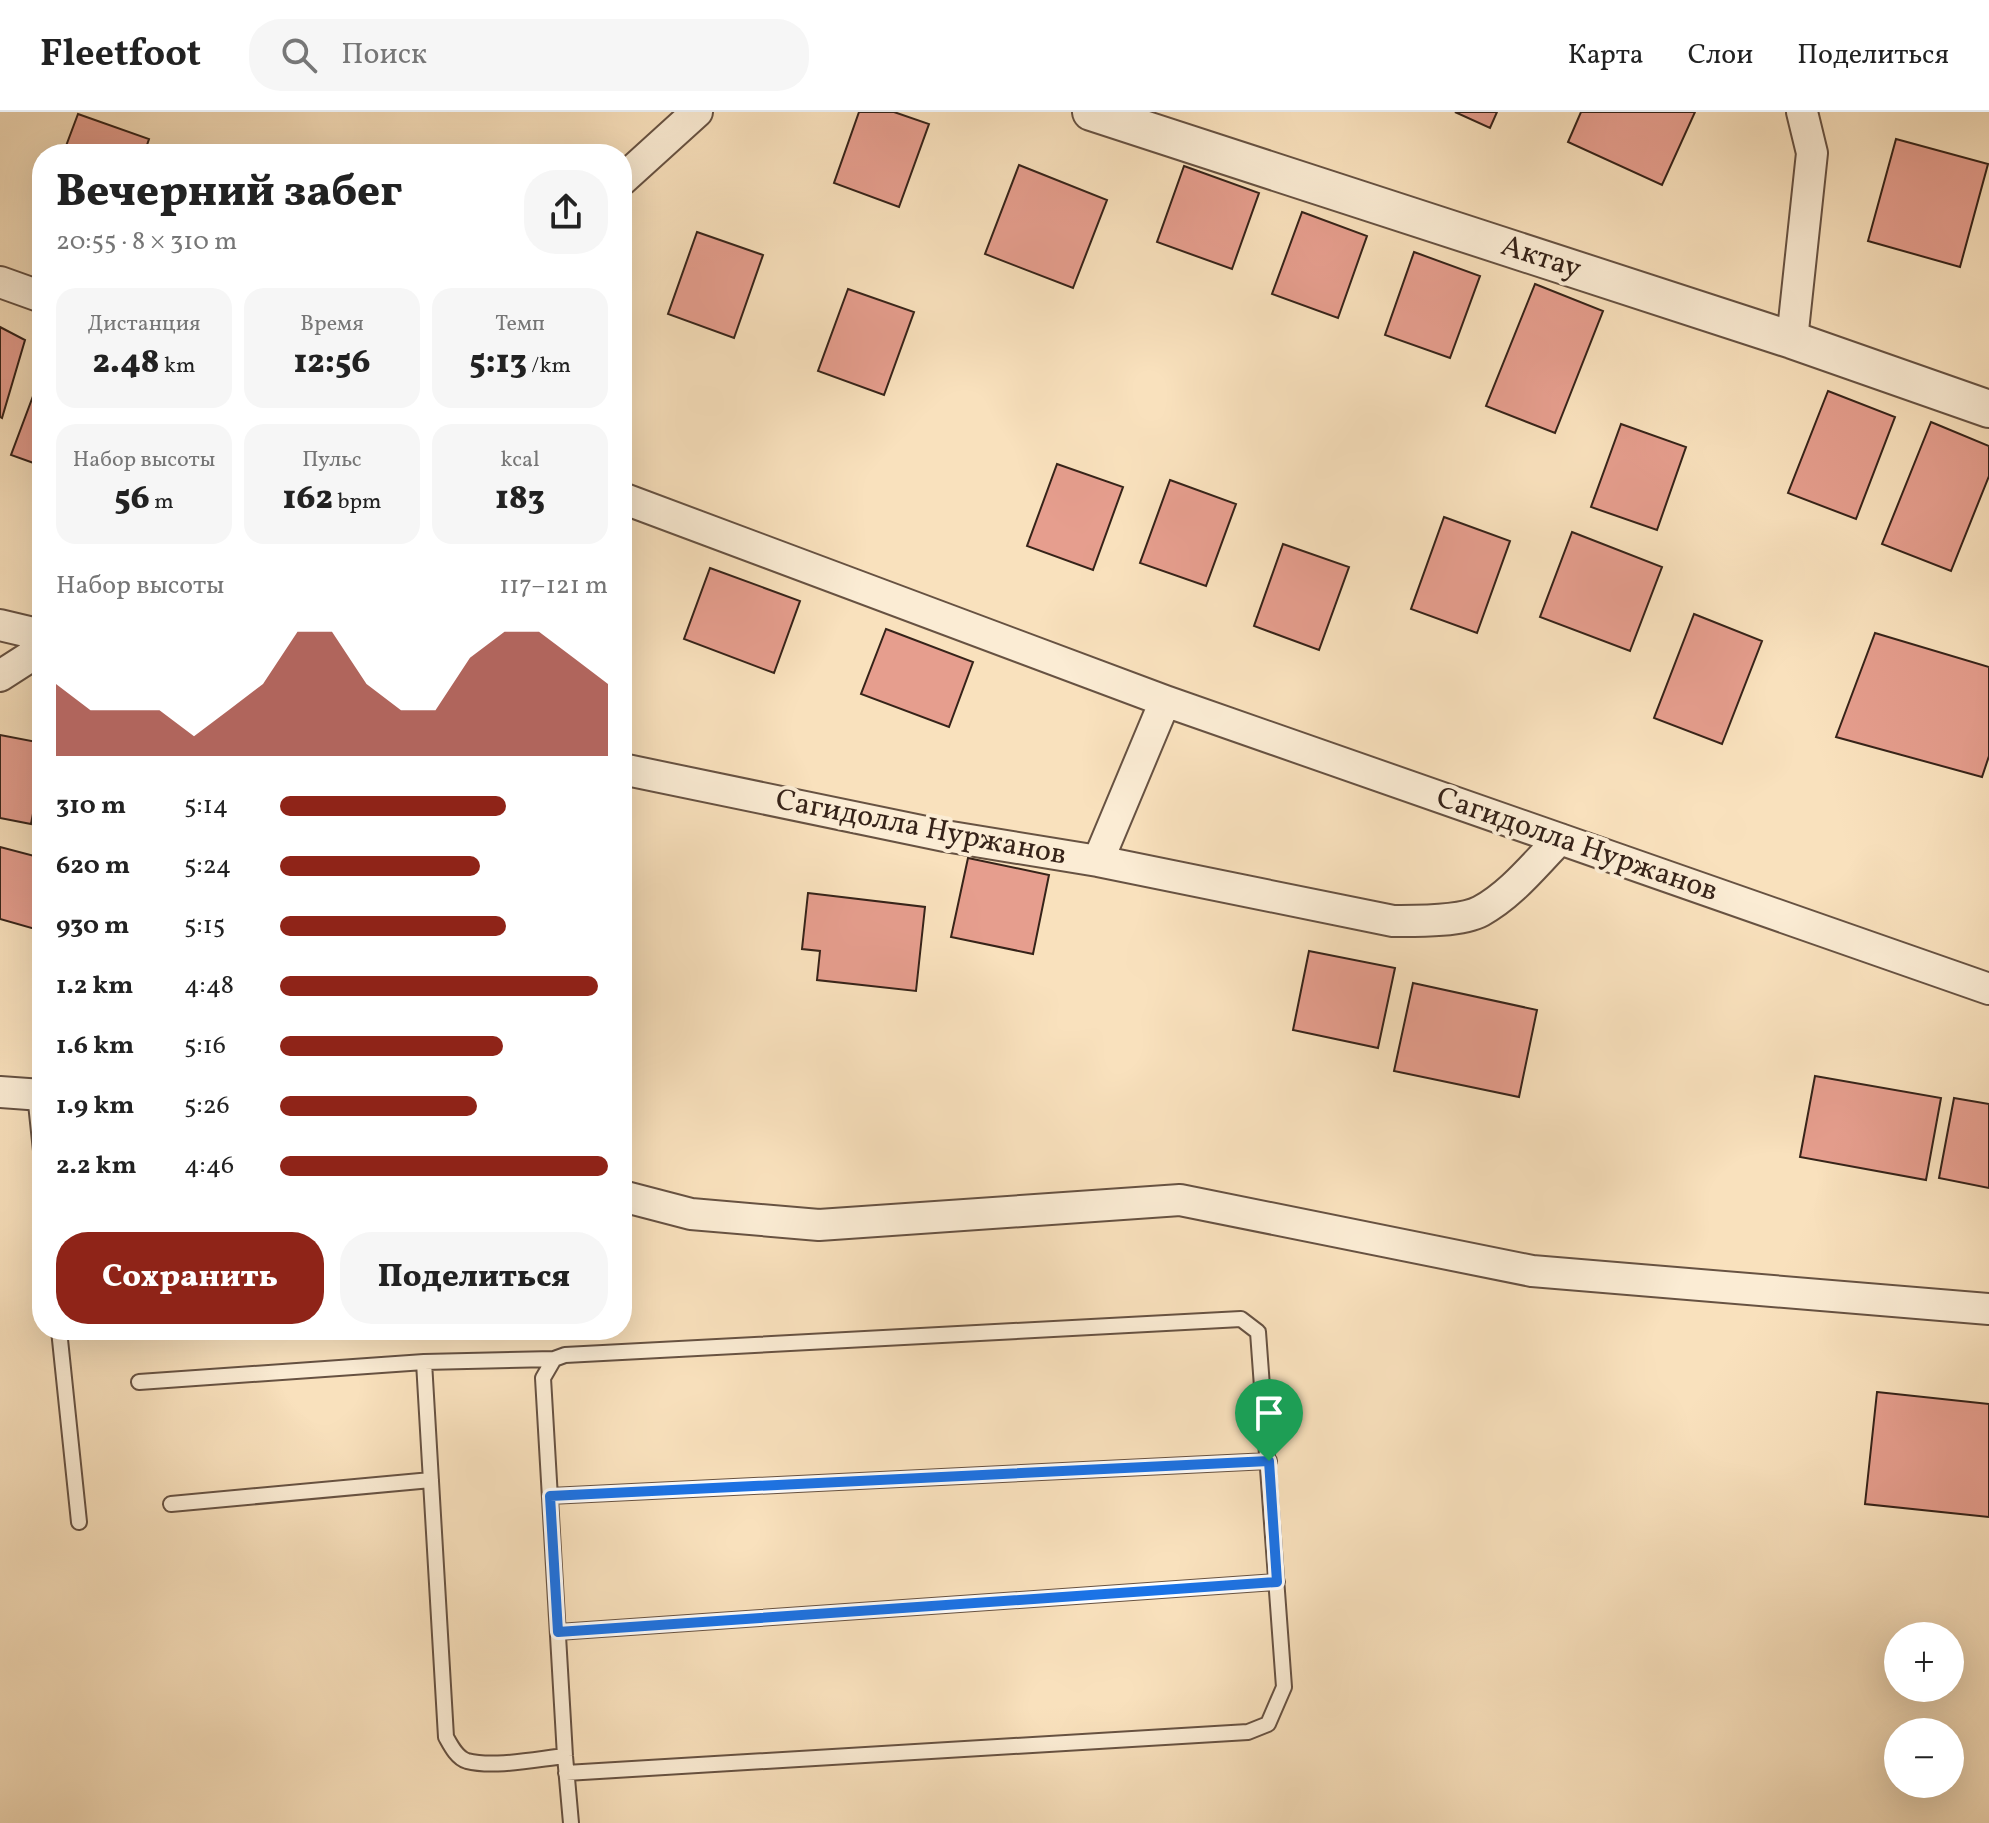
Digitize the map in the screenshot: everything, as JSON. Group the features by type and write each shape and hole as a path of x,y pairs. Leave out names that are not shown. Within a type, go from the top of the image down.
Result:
{"street":[{"path":"632,171 697,112"},
{"name":"Актау","path":"1091,112 1792,340 1989,409"},
{"path":"1792,340 1812,153 1802,112"},
{"path":"0,282 32,293"},
{"name":"Сагидолла Нуржанов","path":"632,502 1165,701 1989,989"},
{"path":"0,625 32,633"},
{"path":"0,676 32,655"},
{"name":"Сагидолла Нуржанов","path":"632,771 945,836 1098,861 1165,701"},
{"path":"1098,861 1393,921 1431,920 1478,913 1513,888 1560,839"},
{"path":"0,1092 32,1094"},
{"path":"632,1199 691,1214 819,1225 1180,1200 1532,1271 1989,1309"}],"lane":[{"path":"139,1382 424,1362 554,1359 565,1355 1241,1319 1258,1332 1284,1687 1268,1724 1248,1732 566,1773"},
{"path":"60,1340 79,1522"},
{"path":"554,1359 543,1378 571,1823"},
{"path":"424,1362 446,1737 454,1752 466,1761 512,1762 565,1756"},
{"path":"550,1496 1269,1461"},
{"path":"171,1504 431,1480"},
{"path":"558,1632 1277,1582"}],"building":[{"path":"859,112 894,112 929,124 899,207 834,183"},
{"path":"1455,112 1497,112 1490,128"},
{"path":"1581,112 1695,112 1662,185 1568,142"},
{"path":"78,114 149,139 147,144 67,144"},
{"path":"1896,139 1988,164 1960,267 1868,241"},
{"path":"1019,165 1107,200 1073,288 985,254"},
{"path":"1184,166 1259,193 1232,269 1157,242"},
{"path":"1302,212 1367,236 1338,318 1272,294"},
{"path":"697,232 763,255 734,338 668,314"},
{"path":"1414,252 1480,276 1450,358 1385,335"},
{"path":"1535,284 1603,311 1555,433 1486,406"},
{"path":"848,289 914,312 884,395 818,371"},
{"path":"0,327 25,340 2,418 0,417"},
{"path":"1828,391 1895,417 1856,519 1788,493"},
{"path":"32,399 32,462 11,455"},
{"path":"1931,422 1989,446 1989,476 1951,571 1882,544"},
{"path":"1621,424 1686,447 1657,530 1591,507"},
{"path":"1057,464 1123,487 1093,570 1027,546"},
{"path":"1170,480 1236,504 1206,586 1140,563"},
{"path":"1444,517 1510,541 1477,633 1411,609"},
{"path":"1572,532 1662,567 1630,651 1540,617"},
{"path":"1283,544 1349,567 1319,650 1254,626"},
{"path":"710,568 800,601 774,673 684,639"},
{"path":"1694,614 1762,641 1722,744 1654,718"},
{"path":"886,629 973,662 949,727 861,694"},
{"path":"1875,633 1989,667 1989,756 1982,777 1836,737"},
{"path":"0,735 32,741 31,824 0,818"},
{"path":"0,847 32,855 32,928 0,919"},
{"path":"968,858 1049,875 1033,954 951,937"},
{"path":"808,893 925,907 916,991 817,980 820,951 802,949"},
{"path":"1309,951 1395,968 1378,1048 1293,1030"},
{"path":"1413,983 1537,1010 1519,1097 1394,1071"},
{"path":"1815,1076 1941,1098 1926,1180 1800,1157"},
{"path":"1954,1098 1989,1104 1989,1188 1939,1178"},
{"path":"1877,1392 1989,1404 1989,1517 1865,1504"}],"route":[{"path":"1269,1461 1277,1582 558,1632 550,1496 1269,1461"}]}
